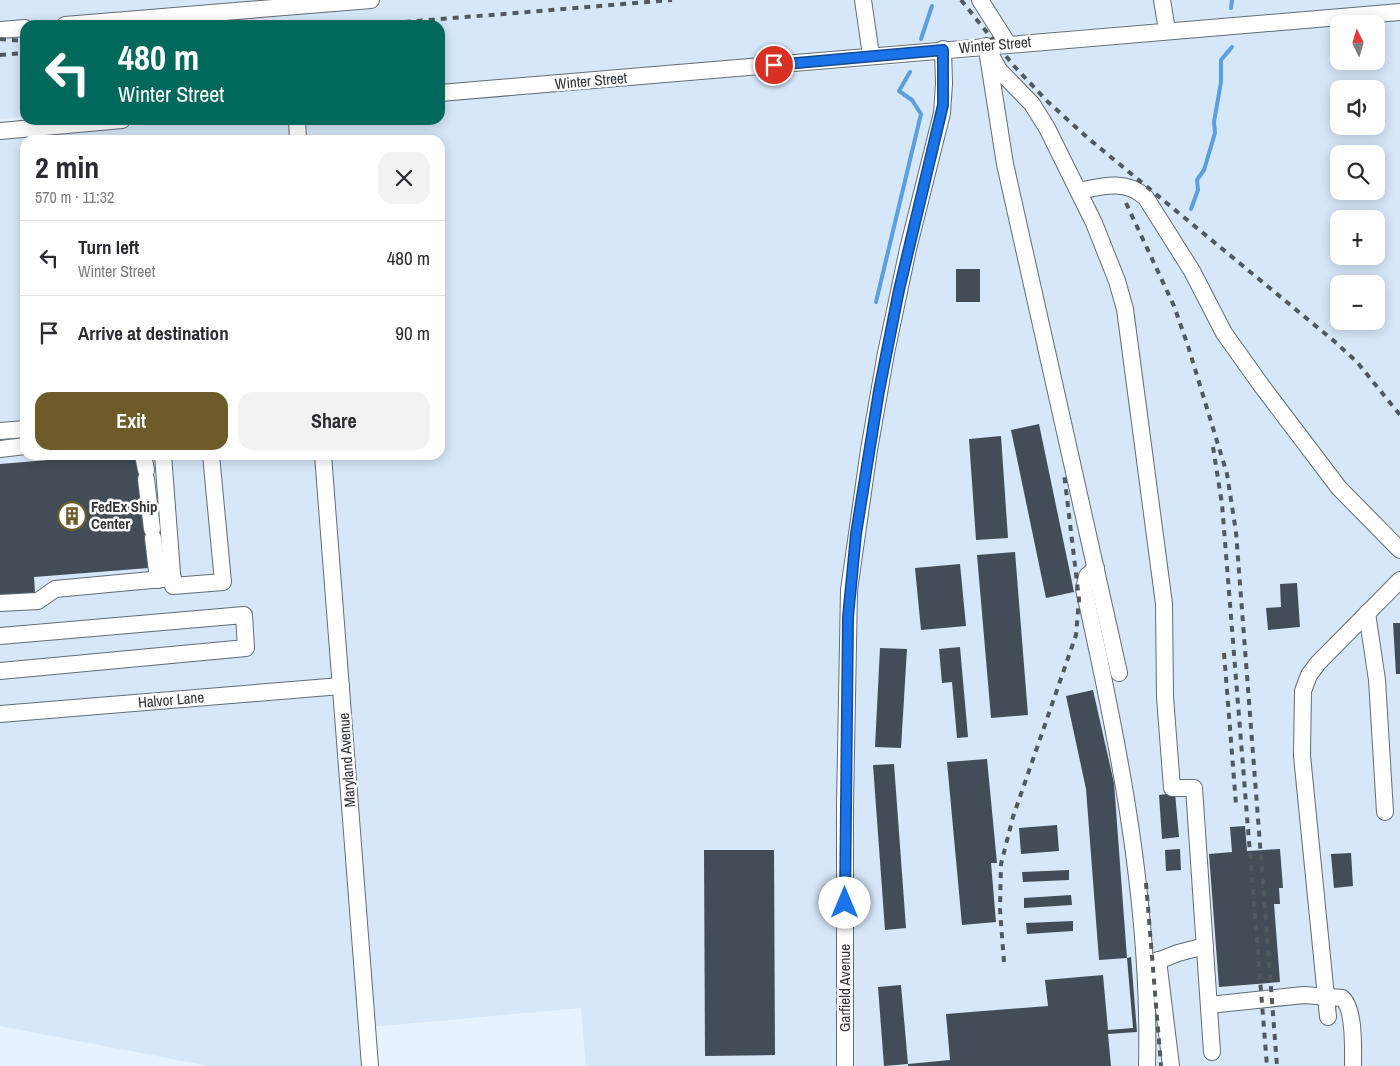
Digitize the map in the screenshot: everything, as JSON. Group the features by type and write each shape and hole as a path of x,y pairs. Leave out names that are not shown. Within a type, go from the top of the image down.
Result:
{"street":[{"path":"112,20 252,5 371,0"},
{"path":"862,0 871,55"},
{"path":"980,0 1008,44"},
{"path":"1162,0 1167,30"},
{"name":"Winter Street","path":"445,94 678,74 871,55 1400,12"},
{"path":"0,30 20,28"},
{"path":"986,46 999,70 1037,111 1079,191 1117,281 1129,332 1164,604 1165,698 1172,788 1194,788 1212,1052"},
{"path":"986,46 1005,164 1118,673"},
{"name":"Garfield Avenue","path":"845,1066 845,806 849,590 869,450 884,363 908,249 942,114 944,84 943,50"},
{"path":"0,130 61,125"},
{"path":"1079,191 1102,186 1122,185 1136,189 1146,198 1192,271 1224,333 1260,385 1338,488 1400,550"},
{"path":"0,431 20,429"},
{"path":"0,449 20,447"},
{"path":"163,460 165,579"},
{"path":"145,468 153,534 165,579 174,586 222,582 211,460"},
{"name":"Maryland Avenue","path":"323,460 370,1066"},
{"path":"1096,568 1087,576 1084,589 1119,760 1142,915 1171,1066"},
{"path":"0,603 38,601 55,589 165,579"},
{"path":"1328,1017 1304,790 1302,699 1306,681 1312,671 1400,580"},
{"path":"1367,613 1377,680 1385,812"},
{"path":"0,636 244,614 246,648 0,671"},
{"name":"Halvor Lane","path":"0,714 341,686"},
{"path":"1152,962 1205,946"},
{"path":"1147,1066 1152,962"},
{"path":"1209,1005 1304,996 1342,998 1348,1006 1353,1066"}],"shaded area":[{"path":"0,0 1400,0 1400,4 1103,27 445,86 445,20 20,20 20,117 0,119"},
{"path":"1400,19 1400,1066 586,1066 581,1008 360,1028 363,1066 209,1066 0,1026 0,137 20,135 20,460 445,460 445,135 24,135 147,125 445,125 445,101 965,59 1330,26 1330,70 1385,70 1385,21"}],"building":[{"path":"956,269 980,269 980,302 956,302"},
{"path":"1039,424 1074,592 1046,598 1011,430"},
{"path":"1001,436 1008,538 976,540 969,439"},
{"name":"FedEx Ship Center","path":"48,460 140,460 149,568 34,577 35,593 0,596 0,464"},
{"path":"1015,552 1028,715 991,718 977,555"},
{"path":"960,564 966,626 921,630 915,568"},
{"path":"1297,583 1300,627 1268,630 1266,608 1281,607 1280,584"},
{"path":"1393,623 1400,623 1400,674 1396,674"},
{"path":"960,647 968,737 957,738 952,682 942,683 939,649"},
{"path":"880,648 907,649 901,748 875,747"},
{"path":"1093,690 1114,783 1127,958 1099,960 1086,789 1066,696"},
{"path":"987,759 997,863 991,863 996,922 962,925 947,762"},
{"path":"894,764 906,928 885,930 873,765"},
{"path":"1175,793 1179,837 1162,839 1159,795"},
{"path":"1057,825 1059,851 1021,854 1019,828"},
{"path":"1245,826 1247,851 1280,849 1283,888 1279,888 1280,904 1274,904 1280,982 1219,987 1209,854 1232,852 1230,827"},
{"path":"1180,849 1181,870 1166,871 1165,850"},
{"path":"704,850 774,850 775,1055 705,1056"},
{"path":"1351,853 1353,886 1334,888 1331,854"},
{"path":"1069,870 1069,880 1023,882 1022,872"},
{"path":"1071,895 1072,905 1024,908 1024,898"},
{"path":"1073,921 1073,931 1027,934 1026,923"},
{"path":"1131,957 1137,1032 1108,1034 1111,1066 908,1066 908,1064 950,1060 946,1014 1048,1006 1045,980 1103,975 1108,1030 1133,1028 1127,958"},
{"path":"901,985 908,1064 884,1066 878,987"}],"waterway":[{"path":"1231,8 1232,0"},
{"path":"921,39 932,6"},
{"path":"1191,209 1198,190 1197,180 1204,170 1215,133 1214,122 1221,82 1221,60 1232,47"},
{"path":"876,302 921,114 912,100 899,91 910,72"}],"railway":[{"path":"430,20 672,0"},
{"path":"961,0 1014,66 1048,102 1089,139 1334,341 1357,362 1400,415"},
{"path":"0,39 20,41"},
{"path":"0,55 20,53"},
{"path":"1126,203 1174,306 1227,474 1236,532 1277,1066"},
{"path":"1213,447 1222,504 1267,1066"},
{"path":"1004,962 1000,910 1001,864 1013,817 1076,635 1079,599 1064,473"},
{"path":"1224,653 1236,804"},
{"path":"1146,883 1161,1066"}],"place":[{"name":"FedEx Ship Center","path":"72,516"}],"route":[{"path":"774,65 943,50 944,97 942,114 908,249 886,353 869,450 849,590 845,903"}]}
